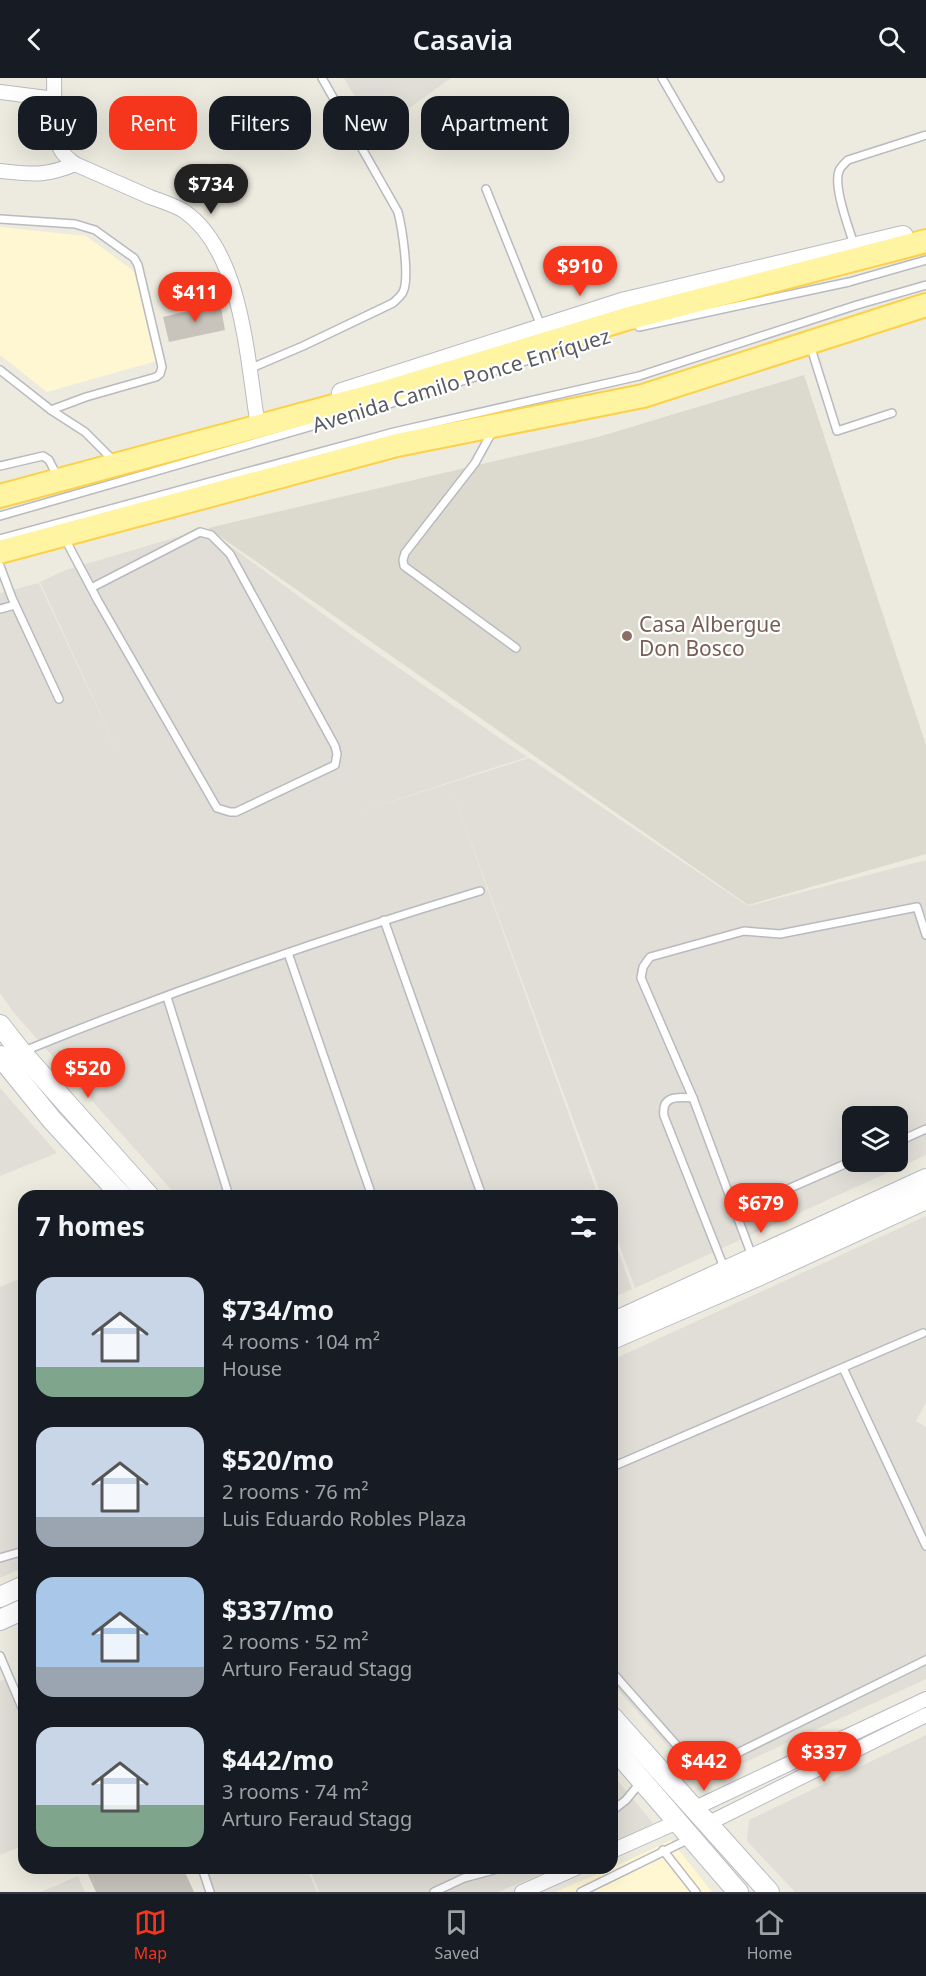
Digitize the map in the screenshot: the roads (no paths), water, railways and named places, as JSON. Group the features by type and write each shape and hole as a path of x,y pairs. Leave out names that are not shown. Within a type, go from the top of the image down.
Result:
{"main road":[{"name":"Avenida Camilo Ponce Enríquez","path":"0,496 385,392 626,319 926,240"},
{"name":"Avenida Camilo Ponce Enríquez","path":"0,552 397,445 643,396 926,305"}],"street":[{"path":"54,78 55,96"},
{"path":"0,92 31,96"},
{"path":"61,150 75,164 183,211 205,231 219,252 240,313 258,426"},
{"path":"0,171 37,174 54,172 75,164"},
{"name":"Avenida Camilo Ponce Enríquez","path":"258,426 279,413 622,303 926,230"},
{"path":"0,1025 21,1052 144,1190"},
{"path":"0,1056 52,1120 116,1190"},
{"path":"756,1267 926,1179"},
{"path":"618,1321 729,1279 926,1199"},
{"path":"618,1337 729,1279"},
{"path":"0,1597 18,1589"},
{"path":"0,1620 18,1612"},
{"path":"693,1809 926,1699"},
{"path":"708,1824 926,1715"},
{"path":"618,1724 769,1892"},
{"path":"618,1753 738,1892"},
{"path":"618,1848 677,1822"},
{"path":"522,1892 562,1874"}],"lane":[{"path":"249,369 393,303 403,293 406,282 402,230 398,212 322,78"},
{"path":"662,78 720,178"},
{"path":"854,248 838,186 838,173 841,166 848,160 926,135"},
{"path":"486,189 542,328"},
{"path":"0,219 75,224 95,230 134,258 138,265 162,367 160,374 51,410"},
{"name":"Avenida Camilo Ponce Enríquez","path":"628,329 849,282 926,260"},
{"name":"Avenida Camilo Ponce Enríquez","path":"0,539 394,432 639,376 926,285"},
{"path":"809,342 837,431 892,414"},
{"name":"Avenida Camilo Ponce Enríquez","path":"0,516 389,404 548,354"},
{"path":"0,370 51,410 85,432 117,463"},
{"path":"495,427 475,463 405,553 402,560 404,566 516,648"},
{"path":"0,466 43,456 49,460 58,480"},
{"path":"62,535 91,588 217,808 230,813 237,812 335,765 337,759 335,746 230,554 211,535 200,532 91,588"},
{"path":"0,566 15,605 59,699"},
{"path":"0,609 15,605"},
{"path":"21,1052 288,953 384,920 480,891"},
{"path":"756,1267 693,1098 640,978 643,967 650,957 744,931 780,934 917,907 926,935"},
{"path":"384,920 480,1190"},
{"path":"288,953 370,1190"},
{"path":"167,997 228,1190"},
{"path":"693,1098 672,1098 666,1101 663,1108 664,1116 729,1279"},
{"path":"908,1137 926,1129"},
{"path":"735,1212 842,1165"},
{"path":"618,1464 923,1333"},
{"path":"843,1368 926,1546"},
{"path":"0,1558 18,1553"},
{"path":"0,1656 18,1698"},
{"path":"618,1679 695,1766 701,1769 714,1765 926,1660"},
{"path":"618,1806 642,1781"},
{"path":"618,1873 691,1838"},
{"path":"663,1850 696,1892"},
{"path":"203,1874 210,1892"},
{"path":"434,1892 464,1878 479,1874"},
{"path":"581,1892 616,1874"}],"place":[{"name":"Casa Albergue Don Bosco","path":"627,636"}]}
